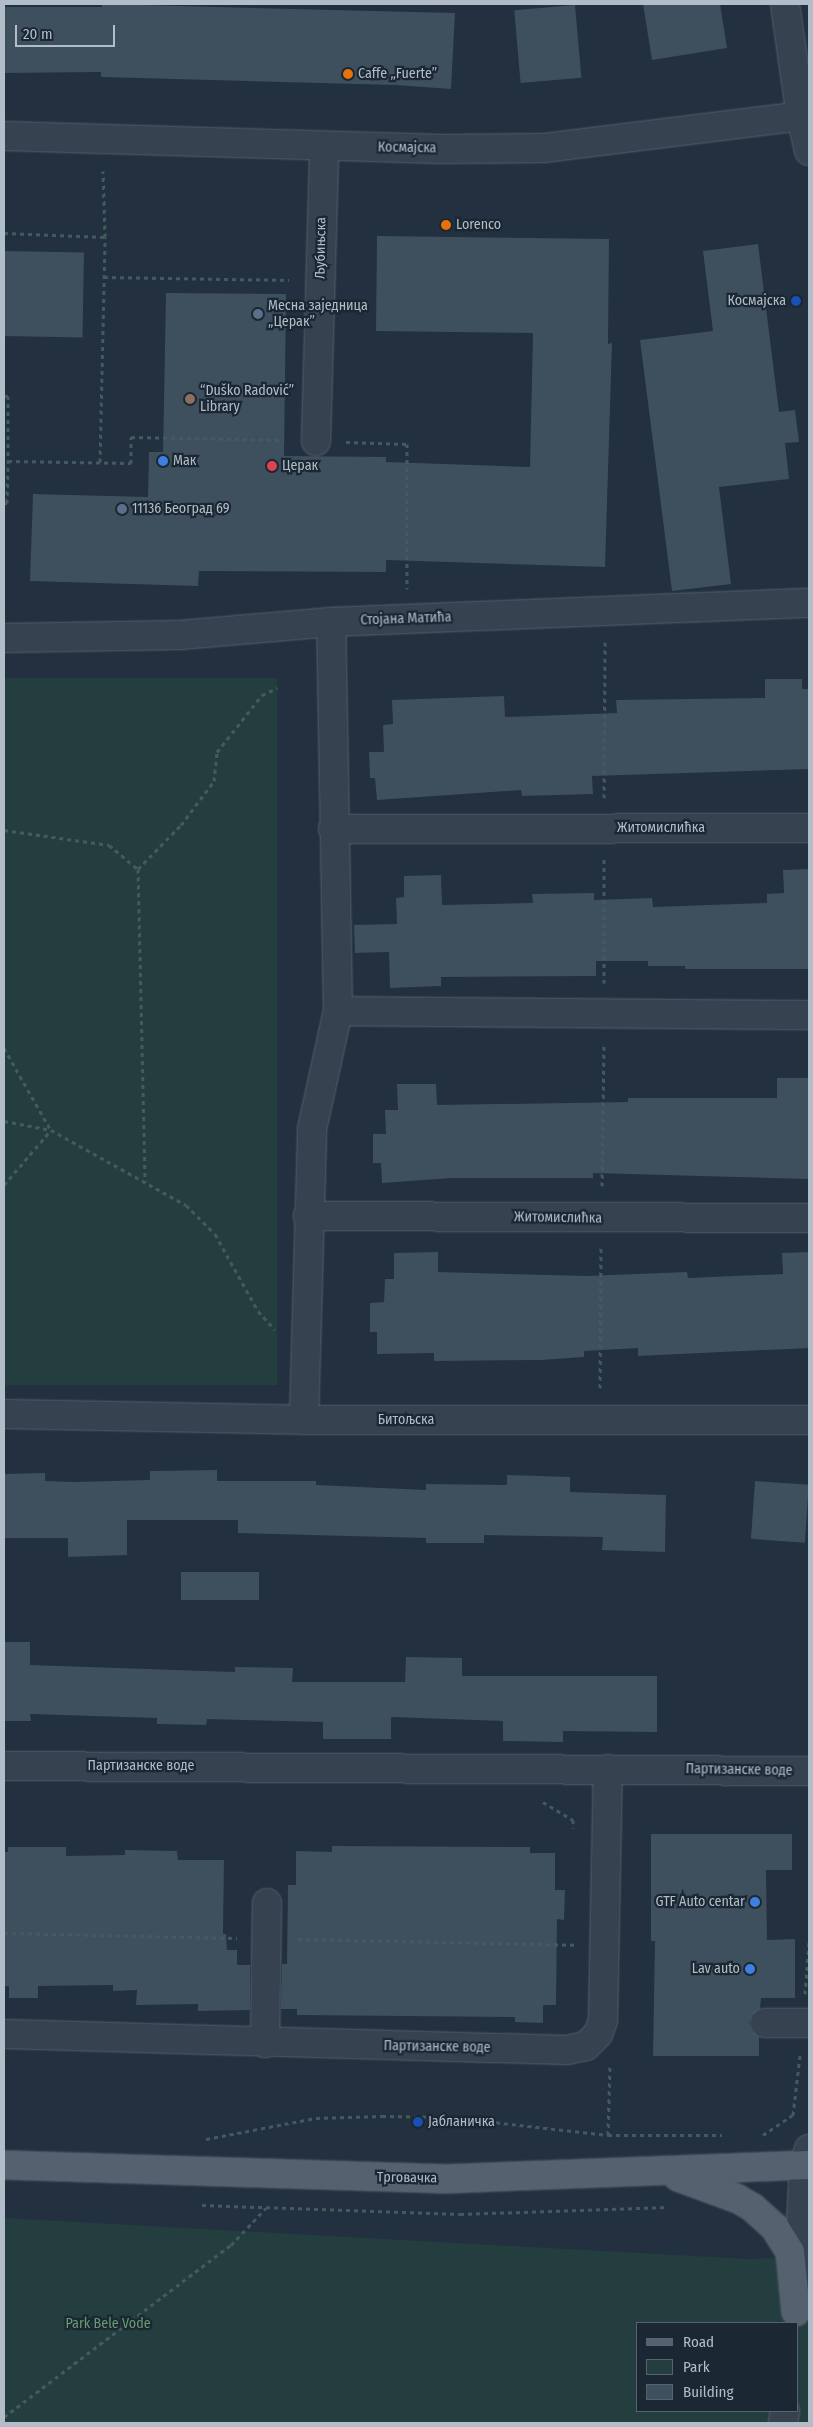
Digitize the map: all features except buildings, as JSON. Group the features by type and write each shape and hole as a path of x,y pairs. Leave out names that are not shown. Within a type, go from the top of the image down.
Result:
{"main road":[{"name":"Трговачка","path":"4,2165 443,2179 668,2172 808,2159"},
{"path":"668,2172 738,2199 752,2207 775,2228 792,2259 796,2318"}],"street":[{"path":"785,4 805,116 809,151"},
{"name":"Космајска","path":"4,136 324,146 545,148 805,116"},
{"name":"Љубињска","path":"316,441 324,146"},
{"name":"Стојана Матића","path":"4,638 180,635 331,622 809,603"},
{"path":"304,1420 308,1216 312,1129 338,1012 333,829 331,622"},
{"name":"Житомислићка","path":"333,829 809,828"},
{"path":"338,1012 809,1015"},
{"name":"Житомислићка","path":"308,1216 809,1218"},
{"name":"Битољска","path":"4,1414 304,1420 809,1420"},
{"name":"Партизанске воде","path":"4,1766 809,1771"},
{"name":"Партизанске воде","path":"4,2034 265,2043 567,2050 586,2046 598,2034 603,2020 608,1769"},
{"path":"265,2043 267,1903"},
{"path":"766,2024 809,2023"},
{"path":"796,2318 808,2159"}],"path":[{"path":"100,462 105,237 103,165"},
{"path":"4,233 105,237"},
{"path":"104,277 297,280"},
{"path":"4,396 8,396 7,503 4,503"},
{"path":"8,461 131,462 131,437 407,444 407,619"},
{"path":"145,1182 138,869 181,825 214,781 218,752 262,695 277,688"},
{"path":"4,830 109,845 138,869"},
{"path":"4,1048 50,1130"},
{"path":"4,1121 50,1130 186,1205 214,1234 258,1311 305,1362"},
{"path":"4,1185 50,1130"},
{"path":"573,1820 574,1838"},
{"path":"4,1933 578,1945"},
{"path":"577,1952 578,1936"},
{"path":"608,2135 611,2057"},
{"path":"198,2141 316,2118 382,2116 448,2117 608,2135 725,2135"},
{"path":"754,2135 764,2135"},
{"path":"4,2417 231,2245 300,2173"},
{"path":"266,2208 460,2214 676,2208"}],"green space":[{"path":"4,678 277,678 277,1385 4,1385"},
{"name":"Park Bele Vode","path":"4,2218 748,2259 809,2257 809,2423 4,2423"}],"place":[{"name":"Caffe „Fuerte”","path":"348,74"},
{"name":"Lorenco","path":"446,225"},
{"name":"Космајска","path":"796,301"},
{"name":"Месна заједница „Церак”","path":"258,314"},
{"name":"“Duško Radović” Library","path":"190,399"},
{"name":"Мак","path":"163,461"},
{"name":"Церак","path":"272,466"},
{"name":"11136 Београд 69","path":"122,509"},
{"name":"GTF Auto centar","path":"755,1902"},
{"name":"Lav auto","path":"750,1969"},
{"name":"Јабланичка","path":"418,2122"}]}
